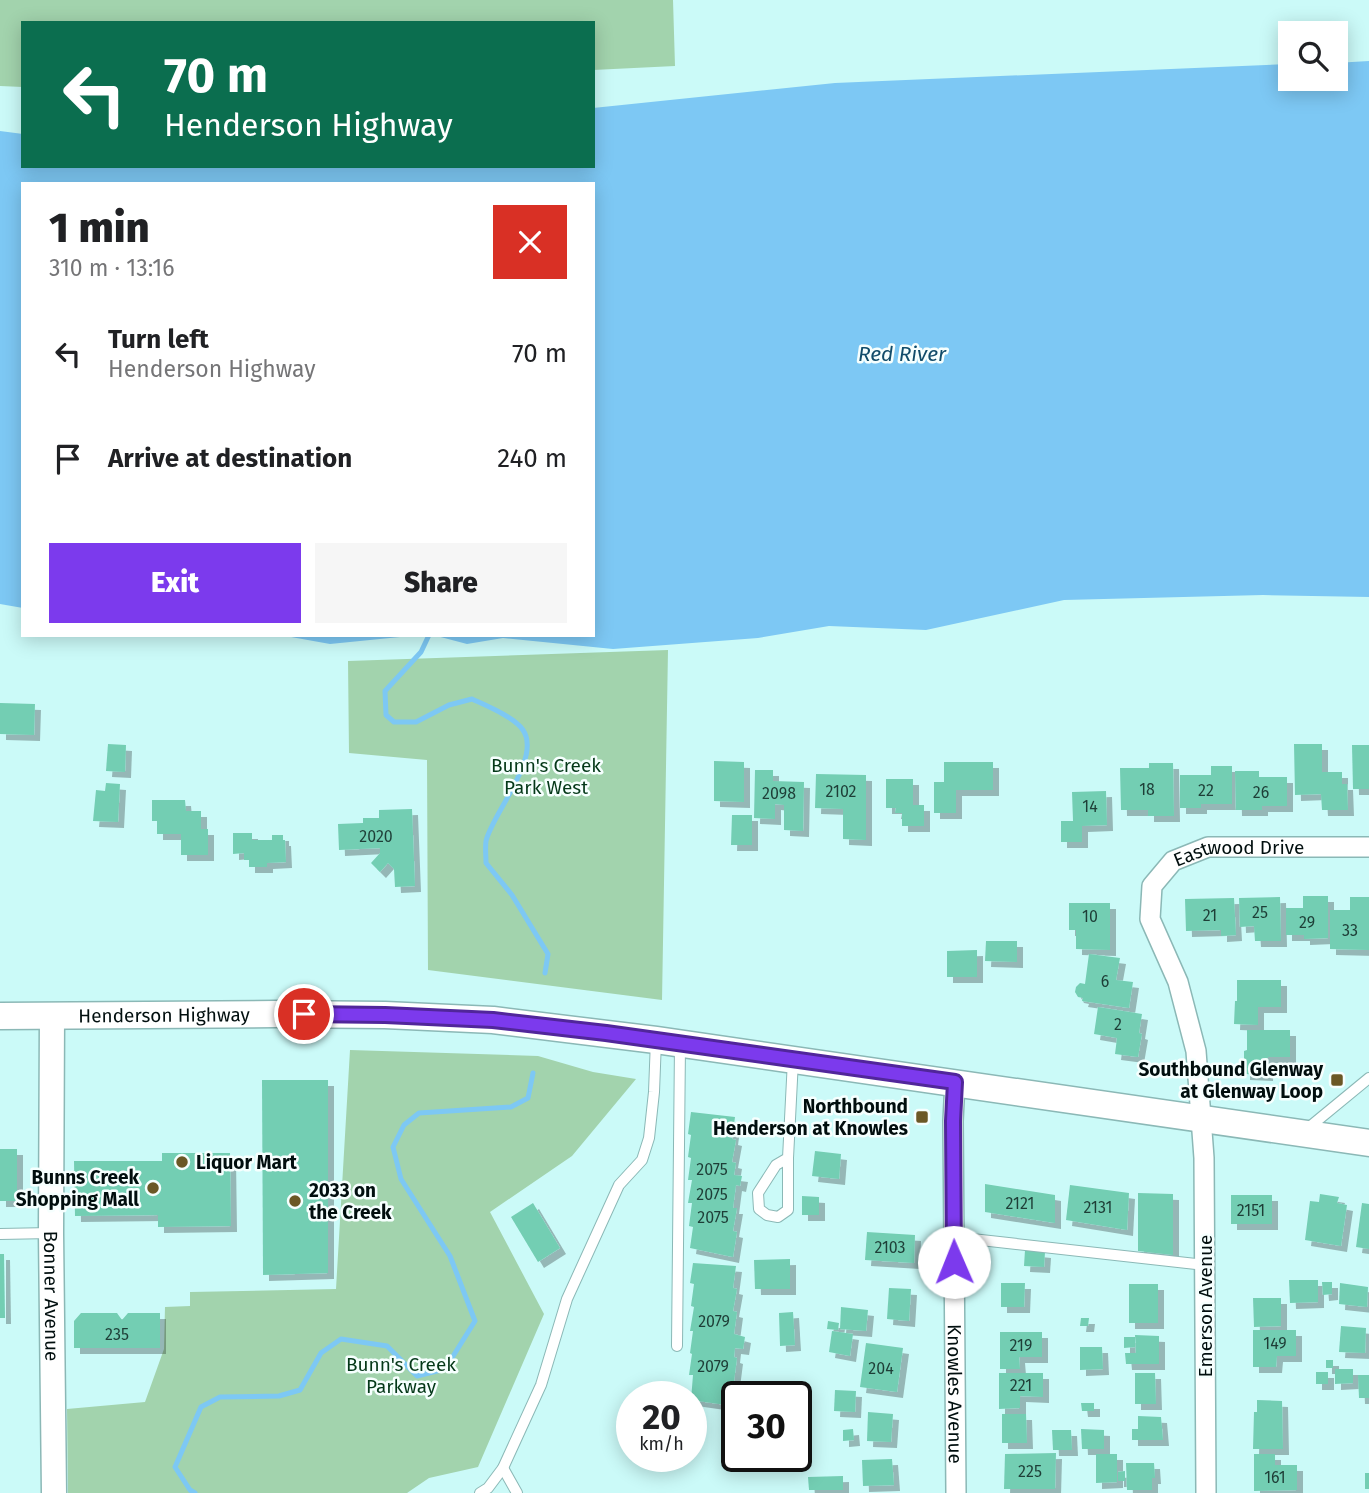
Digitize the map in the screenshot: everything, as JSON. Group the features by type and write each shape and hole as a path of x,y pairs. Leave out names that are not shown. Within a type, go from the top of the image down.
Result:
{"main road":[{"name":"Henderson Highway","path":"0,1016 276,1014 493,1020 793,1059 1369,1143"}],"street":[{"name":"Eastwood Drive","path":"1201,1119 1196,1051 1178,982 1150,919 1152,886 1173,861 1208,847 1369,847"},
{"name":"Bonner Avenue","path":"52,1016 54,1493"},
{"name":"Knowles Avenue","path":"955,1082 956,1493"},
{"name":"Emerson Avenue","path":"1201,1119 1204,1158 1206,1493"}],"lane":[{"path":"668,1042 677,1346"},
{"path":"480,1493 488,1488 503,1468 541,1385 566,1299 619,1185 642,1160 649,1138 654,1092 668,1042"},
{"path":"788,1158 776,1165 758,1193 759,1209 767,1215 778,1216 788,1210 793,1059"},
{"path":"1303,1133 1369,1079"},
{"path":"0,1234 51,1233"},
{"path":"954,1237 1205,1265"},
{"path":"503,1468 517,1493"}],"green space":[{"path":"0,0 673,0 675,66 595,70 595,21 21,21 21,87 0,86"},
{"name":"Bunn's Creek Park West","path":"668,650 662,1000 428,970 427,760 349,753 348,661"},
{"name":"Bunn's Creek Parkway","path":"350,1050 538,1056 593,1072 636,1079 572,1156 490,1212 544,1314 478,1467 429,1478 407,1493 68,1493 67,1409 145,1402 164,1349 165,1307 190,1306 190,1292 336,1289"}],"water":[{"name":"Red River","path":"1369,61 1369,597 1263,595 1064,600 926,630 829,626 758,638 613,649 503,638 467,644 441,637 595,637 595,182 21,182 21,608 0,604 0,131 21,134 21,168 595,168 595,108 835,83 1278,65 1278,91 1348,91 1348,62"},
{"path":"291,637 400,637 330,644"}],"building":[{"path":"0,703 35,704 34,735 0,734"},
{"path":"108,744 126,745 125,772 106,771"},
{"path":"1294,744 1322,744 1322,772 1342,772 1342,784 1347,784 1348,810 1322,810 1321,794 1295,795"},
{"path":"1352,745 1369,745 1369,789 1353,789"},
{"path":"714,761 744,762 744,802 714,801"},
{"path":"944,762 993,762 993,790 956,790 956,813 934,813 934,782 944,782"},
{"path":"1149,763 1173,763 1174,816 1148,816 1148,810 1121,810 1120,768 1149,768"},
{"path":"1211,766 1232,766 1232,804 1201,804 1201,808 1180,808 1180,775 1211,775"},
{"path":"755,770 773,770 773,781 804,782 803,831 784,830 784,805 775,804 775,819 754,818"},
{"path":"1235,771 1259,771 1259,777 1287,777 1287,806 1236,810"},
{"path":"816,774 866,775 866,840 843,839 843,809 815,808"},
{"path":"886,779 913,779 913,805 924,805 924,826 902,826 902,813 895,813 896,808 886,808"},
{"path":"106,783 120,784 118,822 93,821 96,790 105,791"},
{"path":"1106,791 1107,825 1082,826 1082,842 1061,842 1061,821 1073,821 1072,792"},
{"path":"152,800 185,800 186,811 201,811 201,829 208,829 208,855 181,855 181,834 157,834 157,821 152,821"},
{"path":"412,809 415,886 395,887 394,869 388,863 380,872 371,863 380,853 380,848 339,850 338,824 363,823 363,818 379,818 379,810"},
{"path":"732,815 752,815 752,845 731,845"},
{"path":"233,833 252,833 252,840 272,840 272,835 283,835 286,862 267,863 267,867 249,867 249,860 244,860 244,853 233,854"},
{"path":"1303,896 1328,896 1328,938 1304,939 1304,935 1286,935 1286,908 1303,908"},
{"path":"1280,897 1281,941 1255,941 1254,926 1240,927 1239,898"},
{"path":"1350,897 1369,897 1369,950 1330,949 1330,910 1350,910"},
{"path":"1234,898 1236,935 1221,936 1221,930 1186,931 1185,899"},
{"path":"1069,903 1110,903 1110,950 1076,949 1076,930 1069,930"},
{"path":"986,941 1017,941 1017,962 985,961"},
{"path":"977,950 977,977 947,977 947,951"},
{"path":"1089,954 1120,958 1116,980 1133,982 1129,1008 1082,1001 1083,998 1078,997 1076,987 1080,983 1085,984"},
{"path":"1237,980 1281,980 1281,1007 1258,1007 1258,1025 1234,1024"},
{"path":"1098,1007 1142,1014 1138,1057 1115,1054 1117,1038 1094,1034"},
{"path":"1247,1030 1290,1030 1290,1057 1268,1057 1267,1075 1244,1074"},
{"name":"2033 on the Creek","path":"262,1080 328,1080 328,1273 263,1275"},
{"path":"691,1112 735,1117 732,1139 736,1140 732,1162 736,1163 734,1175 742,1176 740,1186 736,1185 733,1208 737,1208 733,1231 737,1232 733,1257 690,1248 693,1227 689,1226 692,1203 688,1203 692,1180 688,1180"},
{"path":"0,1149 17,1149 17,1201 0,1201"},
{"path":"815,1151 841,1154 839,1179 812,1176"},
{"name":"Bunns Creek Shopping Mall","path":"162,1153 230,1153 231,1226 158,1227 158,1215 75,1216 74,1161 162,1161"},
{"path":"985,1184 1055,1195 1055,1223 985,1212"},
{"path":"1070,1185 1129,1193 1127,1230 1066,1220"},
{"path":"1138,1193 1173,1194 1173,1255 1138,1251"},
{"path":"1320,1194 1339,1197 1337,1203 1347,1205 1341,1246 1305,1240 1310,1201 1319,1202"},
{"path":"1231,1195 1272,1195 1272,1224 1231,1224"},
{"path":"802,1196 819,1197 819,1215 802,1215"},
{"path":"533,1203 560,1248 538,1262 511,1217"},
{"path":"1362,1203 1369,1204 1369,1249 1356,1247"},
{"path":"867,1232 915,1235 914,1263 865,1260"},
{"path":"1025,1250 1045,1252 1044,1267 1024,1266"},
{"path":"0,1254 4,1254 5,1318 0,1318"},
{"path":"790,1259 790,1289 755,1289 754,1260"},
{"path":"693,1263 736,1266 733,1288 737,1289 733,1311 737,1312 734,1334 745,1337 743,1349 735,1348 734,1357 737,1358 734,1381 721,1381 721,1404 707,1402 707,1381 693,1381 693,1375 689,1375 693,1331 690,1331 694,1307 691,1306 694,1284 690,1283"},
{"path":"1289,1280 1318,1280 1318,1302 1290,1303"},
{"path":"1322,1282 1332,1282 1332,1294 1323,1295"},
{"path":"1001,1283 1025,1283 1024,1307 1001,1307"},
{"path":"1340,1283 1368,1287 1367,1307 1339,1304"},
{"path":"1129,1284 1158,1284 1158,1323 1129,1323"},
{"path":"889,1288 911,1289 909,1321 887,1319"},
{"path":"1253,1298 1281,1298 1281,1326 1254,1327"},
{"path":"841,1307 868,1310 866,1331 840,1329"},
{"path":"793,1312 795,1345 780,1346 779,1313"},
{"path":"81,1313 117,1313 122,1320 128,1313 160,1313 160,1348 74,1348 74,1321"},
{"path":"1081,1318 1089,1318 1088,1326 1080,1326"},
{"path":"828,1321 839,1323 838,1330 827,1329"},
{"path":"1341,1326 1366,1328 1365,1353 1339,1352"},
{"path":"1253,1330 1296,1330 1296,1356 1277,1356 1276,1367 1253,1367"},
{"path":"832,1331 853,1334 850,1356 829,1352"},
{"path":"1000,1332 1042,1332 1042,1357 1019,1357 1020,1369 1000,1369"},
{"path":"1135,1335 1159,1336 1159,1364 1126,1364 1125,1353 1136,1353"},
{"path":"1124,1337 1135,1337 1135,1347 1124,1348"},
{"path":"866,1343 903,1348 897,1392 860,1387"},
{"path":"1080,1347 1102,1347 1103,1369 1080,1370"},
{"path":"1326,1360 1333,1360 1333,1368 1326,1368"},
{"path":"1335,1369 1353,1369 1353,1383 1335,1384"},
{"path":"1316,1372 1328,1372 1328,1384 1316,1384"},
{"path":"999,1373 1043,1373 1043,1397 1020,1396 1020,1408 999,1409"},
{"path":"1135,1373 1155,1373 1156,1404 1135,1404"},
{"path":"1358,1375 1369,1375 1369,1398 1359,1398"},
{"path":"835,1390 856,1391 855,1412 834,1411"},
{"path":"1257,1400 1282,1401 1283,1449 1253,1449"},
{"path":"1081,1403 1094,1403 1094,1411 1082,1411"},
{"path":"868,1412 893,1414 891,1442 867,1441"},
{"path":"1002,1414 1026,1414 1027,1443 1002,1443"},
{"path":"1138,1416 1161,1417 1163,1440 1132,1440 1132,1429 1138,1429"},
{"path":"853,1429 854,1440 843,1441 843,1430"},
{"path":"1081,1429 1104,1430 1104,1449 1082,1449"},
{"path":"1052,1430 1071,1430 1072,1450 1053,1450"},
{"path":"1056,1453 1055,1489 1004,1489 1005,1454"},
{"path":"1096,1454 1117,1454 1117,1482 1096,1483"},
{"path":"1254,1454 1275,1454 1275,1465 1297,1465 1297,1490 1254,1491"},
{"path":"892,1459 894,1485 863,1486 862,1460"},
{"path":"1126,1463 1154,1463 1155,1478 1152,1478 1152,1490 1127,1490"},
{"path":"1125,1471 1125,1481 1118,1481 1118,1472"},
{"path":"1365,1473 1369,1473 1369,1489 1365,1489"},
{"path":"843,1476 843,1490 809,1490 808,1477"}],"waterway":[{"path":"428,637 421,652 385,691 386,715 394,722 416,722 449,705 472,699 507,716 523,730 527,742 526,755 514,786 490,830 486,841 486,863 512,895 548,954 545,973"},
{"path":"195,1493 190,1490 175,1467 201,1407 220,1397 279,1396 300,1390 321,1353 341,1339 387,1346 417,1376 445,1369 475,1321 450,1256 401,1179 393,1147 404,1125 419,1113 511,1107 528,1098 533,1073"}],"place":[{"name":"Southbound Glenway at Glenway Loop","path":"1337,1080"},
{"name":"Northbound Henderson at Knowles","path":"922,1117"},
{"name":"Liquor Mart","path":"182,1162"},
{"name":"Bunns Creek Shopping Mall","path":"153,1188"},
{"name":"2033 on the Creek","path":"295,1201"}],"route":[{"path":"304,1014 493,1020 606,1033 955,1082 954,1262"}]}
